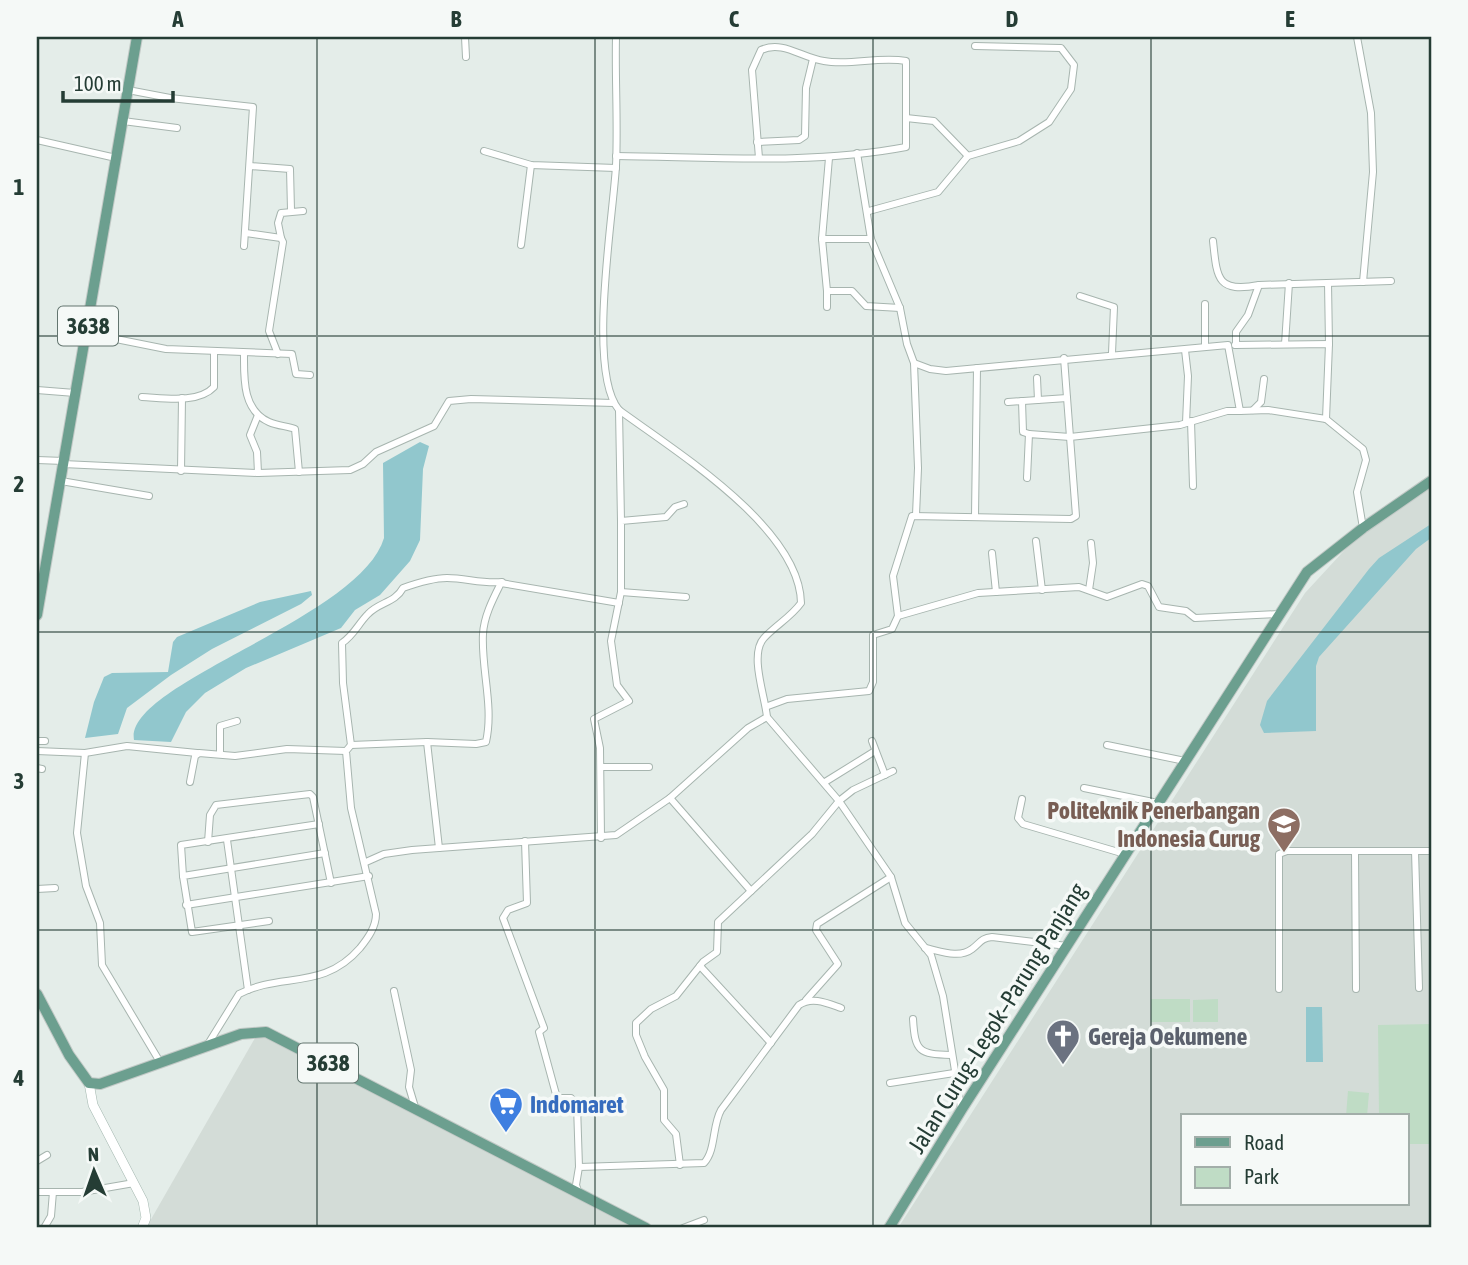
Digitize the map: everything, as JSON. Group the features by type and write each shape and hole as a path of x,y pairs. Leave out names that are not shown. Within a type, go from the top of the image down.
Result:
{"main road":[{"name":"3638","path":"37,615 136,37"},
{"name":"Jalan Curug–Legok–Parung Panjang","path":"889,1228 1125,854 1310,568 1431,481"},
{"path":"37,994 69,1055 89,1083"},
{"name":"3638","path":"89,1083 100,1084 241,1034 266,1032 646,1228"}],"street":[{"path":"465,37 466,57"},
{"path":"616,37 616,168 604,334 605,377 619,410 681,455 749,512 771,533 795,575 801,603 761,641 756,652 768,706 767,717 825,782 891,877 905,923 931,955 943,996 962,1110"},
{"path":"1357,37 1371,113 1373,172 1363,282"},
{"path":"869,211 938,192 968,156 1019,141 1049,122 1068,96 1074,65 1061,48 975,46"},
{"path":"616,156 759,158 829,158 906,147 904,60 838,63 813,59 782,47 768,47 757,55 752,70 759,158"},
{"path":"757,142 799,140 805,136 806,88 813,59"},
{"path":"128,90 170,98 253,107 244,246"},
{"path":"906,118 932,119 968,156"},
{"path":"123,121 177,128"},
{"path":"37,140 116,158"},
{"path":"484,151 531,165 616,168"},
{"path":"857,153 869,211 871,239 900,308 914,363 918,468 916,515"},
{"path":"827,307 822,239 829,158"},
{"path":"522,245 531,165"},
{"path":"250,166 290,169 290,210"},
{"path":"278,354 269,331 283,242 279,216 283,211 303,211"},
{"path":"246,233 281,238"},
{"path":"822,239 871,239"},
{"path":"1213,241 1217,273 1225,286 1237,289 1289,283 1391,281"},
{"path":"1285,344 1289,283"},
{"path":"1326,419 1328,283"},
{"path":"1240,411 1232,345 1236,332 1248,316 1259,285"},
{"path":"827,291 852,291 866,306 900,308"},
{"path":"1080,296 1114,307 1112,353"},
{"path":"1205,304 1205,346"},
{"path":"86,333 144,346 214,353 292,354 296,374 310,375"},
{"path":"914,363 938,370 1112,353 1185,350 1205,346 1329,344"},
{"path":"1185,350 1193,486"},
{"path":"142,397 182,398 212,390 214,353"},
{"path":"244,353 245,389 258,415 266,421 295,429 299,472"},
{"path":"768,706 787,699 869,691 873,682 873,635 892,629 898,615 893,576 910,518 916,515 1065,520 1075,517 1063,358"},
{"path":"975,516 977,368"},
{"path":"1037,378 1038,400"},
{"path":"1252,411 1261,402 1264,379"},
{"path":"37,390 75,393"},
{"path":"181,471 182,398"},
{"path":"37,460 181,471 258,473 355,469 376,452 434,426 449,401 471,398 614,403"},
{"path":"1008,402 1067,398"},
{"path":"1021,401 1023,432 1070,437 1101,436 1188,422 1227,411 1268,410 1326,419 1365,454 1364,470 1357,486 1363,528"},
{"path":"601,838 601,767 594,719 629,701 617,685 611,641 621,592 619,410"},
{"path":"258,415 250,435 257,452 258,473"},
{"path":"1027,478 1029,434"},
{"path":"61,481 149,496"},
{"path":"621,521 666,517 675,507 684,504"},
{"path":"1036,541 1042,590"},
{"path":"1089,590 1093,576 1091,543"},
{"path":"992,553 996,592"},
{"path":"206,1045 238,996 248,990 330,972 356,953 376,922 366,862 351,808 342,643 369,612 398,598 403,588 444,578 483,584 503,582 619,603"},
{"path":"37,751 85,753 127,746 257,755 287,749 427,742 476,744 486,740 489,693 483,631 488,608 503,582"},
{"path":"898,615 953,598 996,592 1079,587 1108,597 1146,584 1159,607 1182,610 1195,618 1279,614"},
{"path":"621,592 686,597"},
{"path":"366,862 384,854 439,848 616,835 670,798 748,728 767,717"},
{"path":"220,754 220,726 237,721"},
{"path":"37,741 45,741"},
{"path":"872,741 885,775"},
{"path":"427,742 439,848"},
{"path":"1107,745 1185,761"},
{"path":"825,782 875,751"},
{"path":"85,753 77,832 86,886 100,923 102,965 160,1062"},
{"path":"190,782 195,756 199,753"},
{"path":"601,767 649,767"},
{"path":"680,1165 676,1134 664,1120 664,1090 645,1057 635,1026 651,1009 676,996 700,966 719,949 718,922 812,834 839,802 853,790 893,771"},
{"path":"1084,788 1158,803"},
{"path":"208,842 210,815 216,805 308,793 313,797 331,883"},
{"path":"670,798 751,891"},
{"path":"1022,799 1018,818 1023,824 1125,854"},
{"path":"269,921 192,932 179,848 184,844 227,840 319,824"},
{"path":"227,840 248,990"},
{"path":"524,841 527,904 508,910 503,918 544,1028 539,1032 557,1098 571,1098 577,1105 578,1191"},
{"path":"1279,989 1279,854 1287,851 1431,851"},
{"path":"1355,851 1356,989"},
{"path":"1415,851 1419,988"},
{"path":"183,876 325,853"},
{"path":"187,905 369,876"},
{"path":"579,1167 699,1165 709,1158 716,1120 771,1043 838,964 816,930 817,924 891,877"},
{"path":"37,889 55,888"},
{"path":"925,948 958,955 973,949 982,939 992,937 1067,946"},
{"path":"700,966 771,1043"},
{"path":"394,991 411,1070 409,1087 415,1107"},
{"path":"806,1000 841,1008"},
{"path":"913,1019 914,1038 920,1050 926,1054 951,1055"},
{"path":"890,1083 954,1073"},
{"path":"89,1083 93,1105 145,1209 142,1228"},
{"path":"37,1161 47,1156"},
{"path":"37,1192 111,1189 134,1183"},
{"path":"44,1228 51,1216 53,1192"},
{"path":"683,1228 704,1220"}],"shaded area":[{"name":"Politeknik Penerbangan Indonesia Curug","path":"1431,488 1431,1228 898,1228 1305,593 1352,542"},
{"path":"271,1036 634,1228 146,1228 255,1038"}],"green space":[{"path":"1151,999 1190,999 1190,1022 1151,1022"},
{"path":"1218,999 1218,1022 1193,1022 1193,1000"},
{"path":"1431,1024 1431,1144 1408,1144 1408,1114 1379,1114 1378,1025"},
{"path":"1348,1091 1369,1093 1367,1114 1346,1114"}],"water":[{"path":"420,442 429,446 423,469 420,540 410,561 380,595 355,610 341,628 246,668 205,693 186,712 171,742 134,740 141,718 165,696 333,596 366,568 384,538 383,463"},
{"path":"1431,524 1431,538 1416,549 1319,657 1316,666 1316,731 1264,733 1260,725 1267,701 1369,569 1379,558"},
{"path":"311,591 312,595 301,604 212,649 171,675 127,708 118,734 85,738 94,702 104,677 112,673 168,672 173,642 177,637 260,602"},
{"path":"1306,1007 1322,1007 1323,1062 1306,1062"}],"place":[{"name":"Politeknik Penerbangan Indonesia Curug","path":"1284,854"},
{"name":"Gereja Oekumene","path":"1063,1066"},
{"name":"Indomaret","path":"506,1134"}]}
